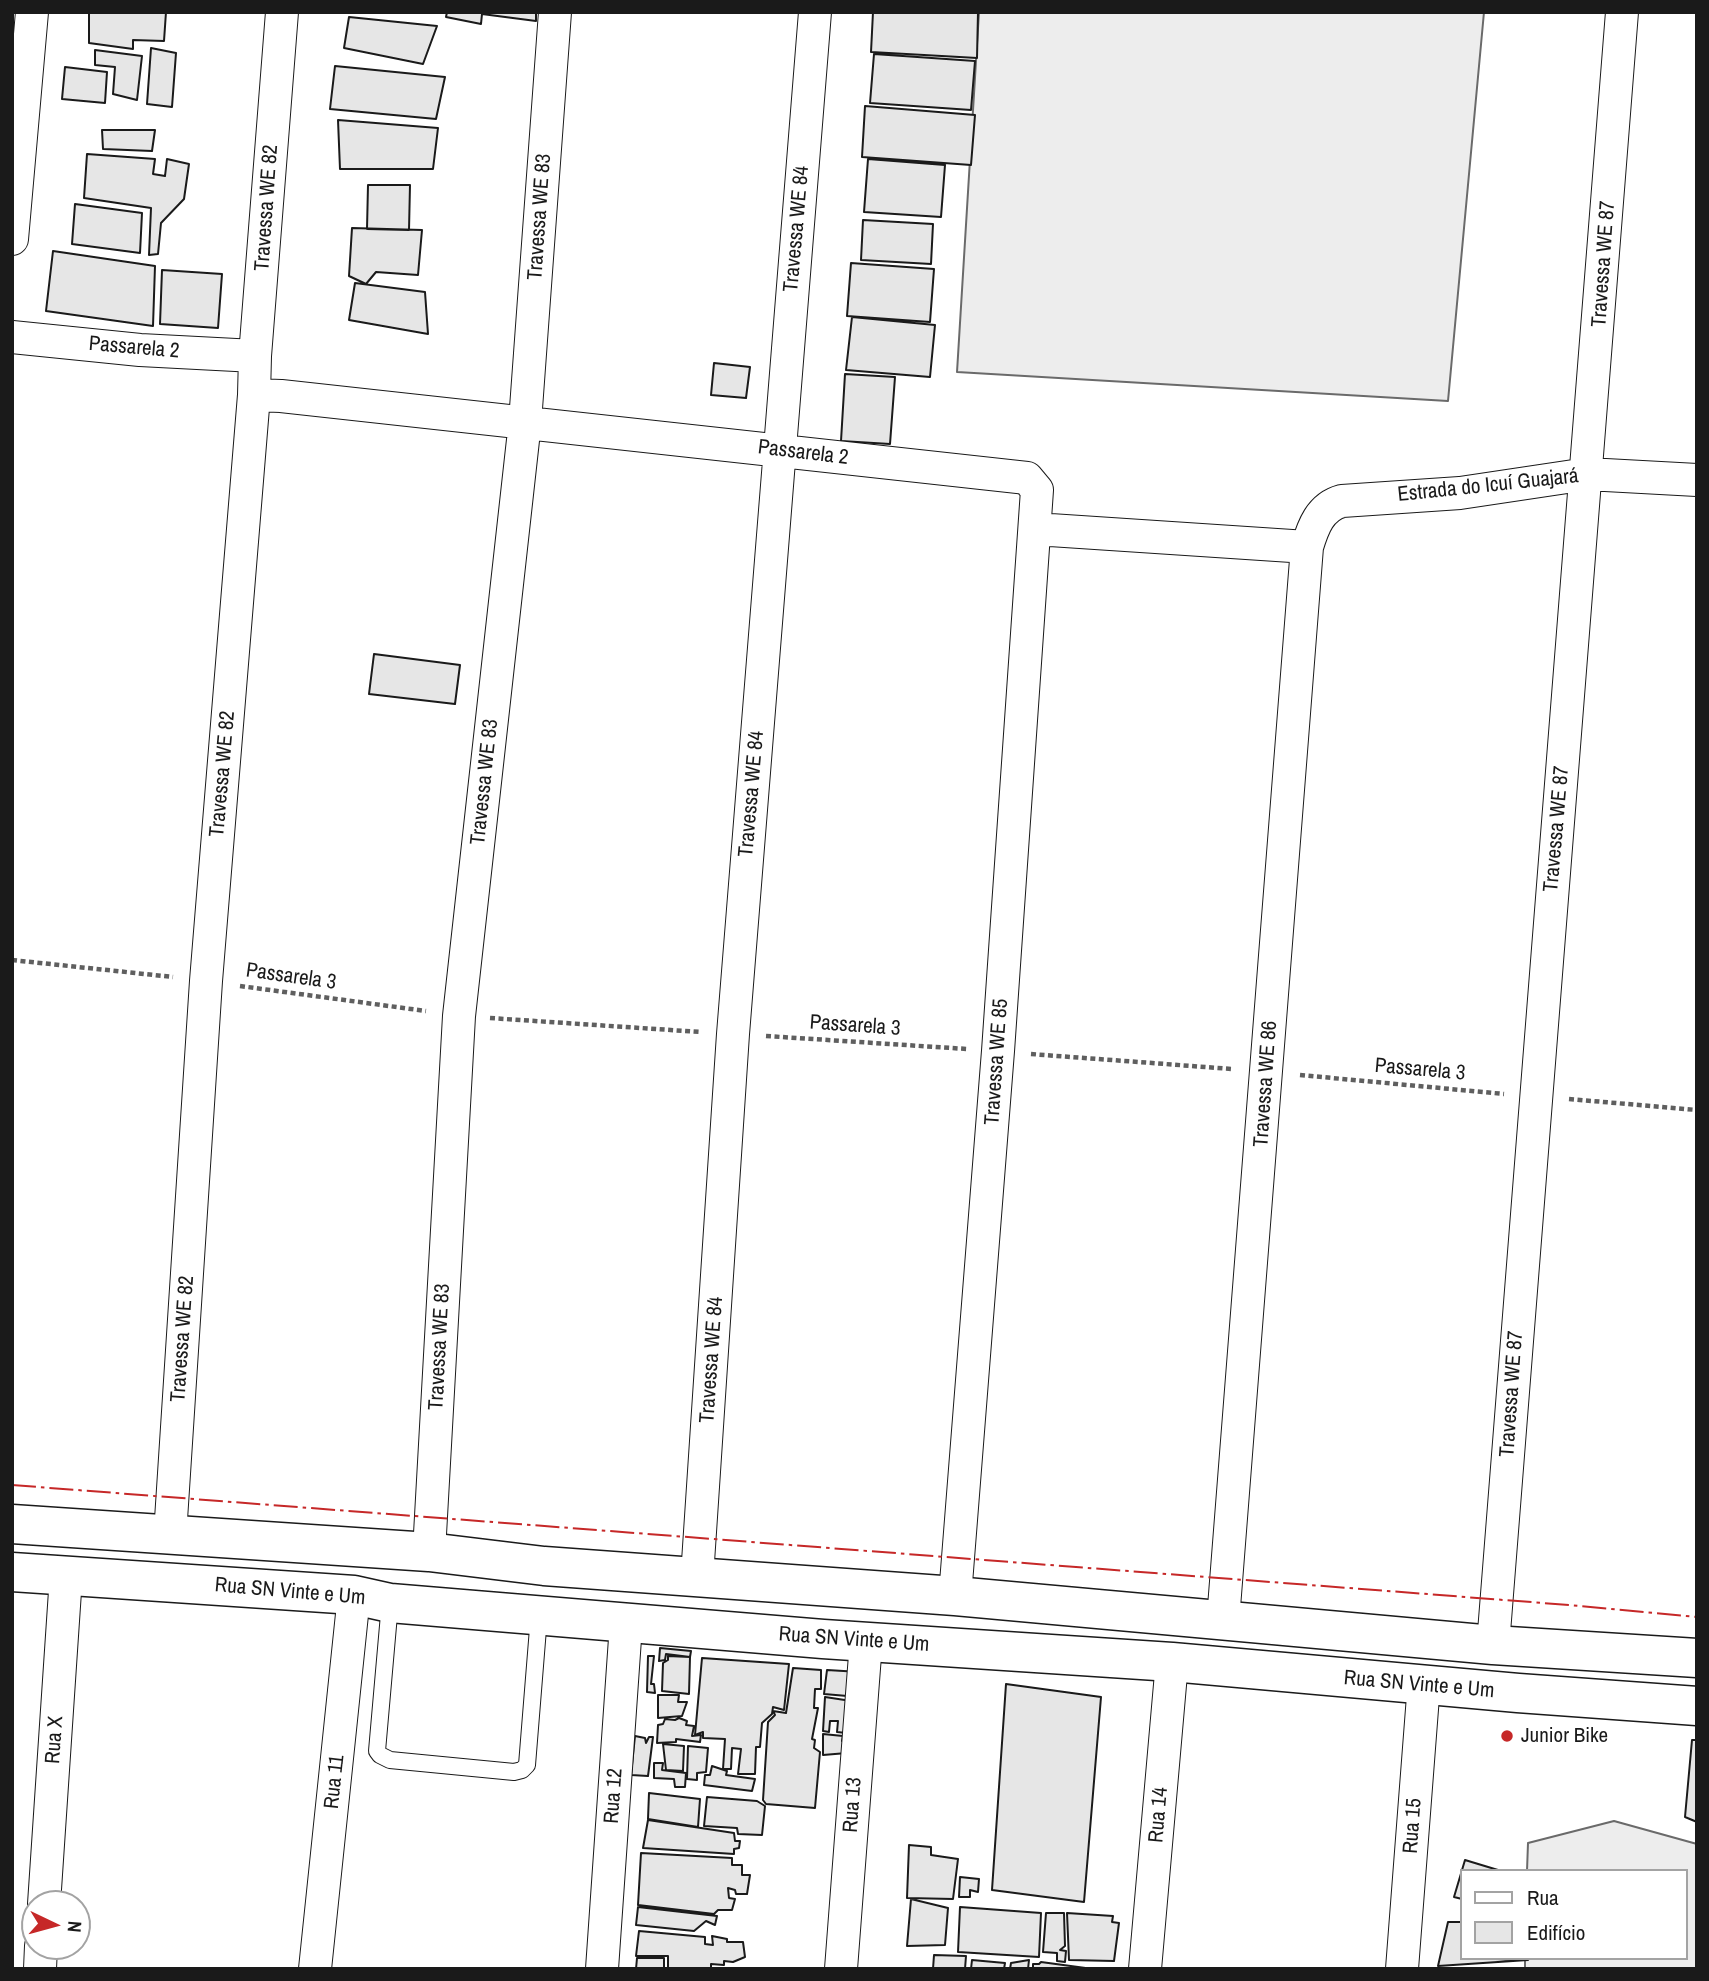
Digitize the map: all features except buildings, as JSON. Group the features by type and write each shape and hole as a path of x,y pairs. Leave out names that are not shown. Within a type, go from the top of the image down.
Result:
{"main road":[{"path":"12,1524 429,1552 544,1566 955,1596 1493,1645 1697,1658"},
{"name":"Rua SN Vinte e Um","path":"12,1572 372,1599 626,1624 1172,1662 1697,1706"},
{"path":"823,1639 826,1586"},
{"path":"1331,1677 1334,1631"}],"street":[{"path":"12,239 32,12"},
{"name":"Travessa WE 82","path":"170,1535 206,981 254,396 282,12"},
{"name":"Travessa WE 83","path":"429,1552 459,1016 524,422 555,12"},
{"name":"Travessa WE 84","path":"697,1577 733,1034 815,12"},
{"name":"Travessa WE 87","path":"1493,1645 1622,12"},
{"name":"Passarela 2","path":"12,337 140,350 255,356"},
{"name":"Passarela 2","path":"254,396 281,396 1027,478 1037,490 1035,529"},
{"name":"Estrada do Icuí Guajará","path":"1307,547 1312,530 1327,507 1334,503 1460,493 1587,474 1697,480"},
{"path":"1035,529 1307,547"},
{"name":"Travessa WE 85","path":"955,1596 998,1052 1035,529"},
{"name":"Travessa WE 86","path":"1223,1620 1307,547"},
{"name":"Rua X","path":"45,1890 66,1576"},
{"name":"Rua 11","path":"315,1969 372,1599"},
{"name":"Rua 12","path":"602,1969 626,1624"},
{"name":"Rua 13","path":"841,1969 866,1642"},
{"name":"Rua 14","path":"1145,1969 1172,1662"},
{"name":"Rua 15","path":"1402,1969 1424,1683"}],"lane":[{"path":"372,1599 377,1751 380,1755 390,1760 514,1772 527,1765 539,1615"}],"path":[{"name":"Passarela 3","path":"12,960 206,981 459,1016 1268,1072 1697,1110"}],"shaded area":[{"path":"979,12 1484,12 1448,401 957,372"},
{"path":"1614,1821 1697,1844 1697,1969 1525,1969 1525,1960 1688,1960 1688,1869 1527,1869 1528,1843"}],"power":[{"path":"12,1485 1697,1617"}],"place":[{"name":"Junior Bike","path":"1507,1736"}]}
